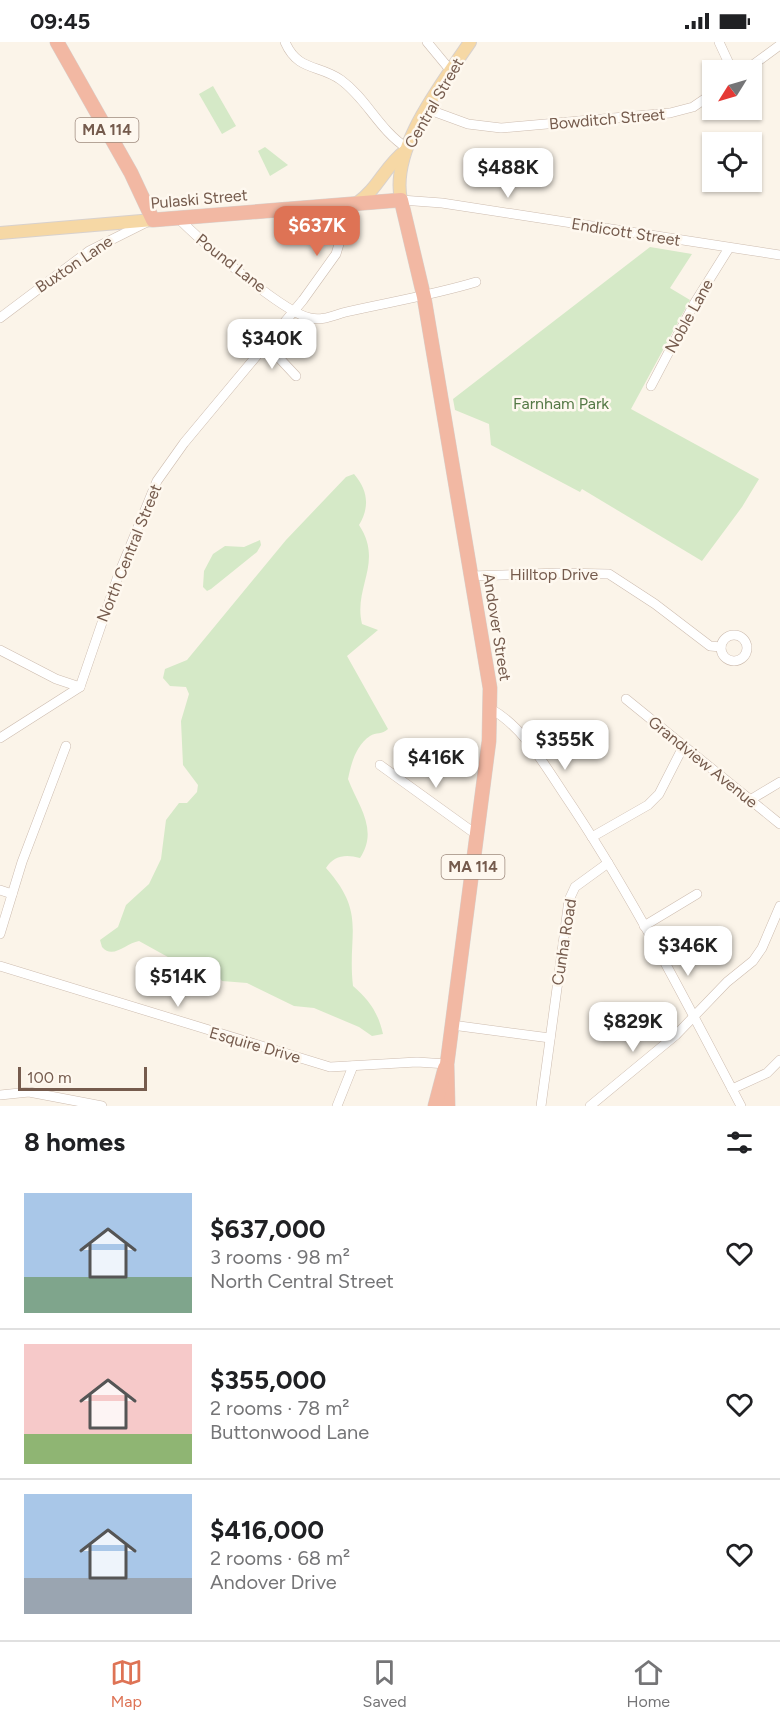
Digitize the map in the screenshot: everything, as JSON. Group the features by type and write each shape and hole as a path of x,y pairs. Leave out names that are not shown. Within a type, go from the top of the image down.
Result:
{"highway":[{"name":"MA 114","path":"57,42 131,173 153,220"},
{"name":"Pulaski Street","path":"153,220 400,200"},
{"name":"Andover Street","path":"400,200 424,297 442,397 488,673 491,709 447,1064 435,1106"},
{"name":"Andover Street","path":"447,1064 448,1106"}],"main road":[{"name":"Central Street","path":"400,200 398,174 406,149 427,109 470,42"},
{"path":"350,203 374,189 388,166 406,149"},
{"name":"Pulaski Street","path":"0,233 153,220"}],"street":[{"path":"285,42 299,62 344,82 388,135 406,149"},
{"path":"427,42 451,71"},
{"path":"719,42 727,60"},
{"path":"760,60 780,45"},
{"name":"Bowditch Street","path":"427,109 468,123 517,128 670,114 693,107 702,101"},
{"name":"Endicott Street","path":"400,200 442,202 780,255"},
{"name":"North Central Street","path":"80,687 118,576 157,481 184,443 267,345 340,246 350,203"},
{"name":"Pound Lane","path":"179,219 201,241 293,311 309,318 326,318 424,297 476,282"},
{"name":"Buxton Lane","path":"0,318 88,250 153,220"},
{"name":"Noble Lane","path":"651,386 694,304 729,248"},
{"path":"267,345 296,375"},
{"name":"Hilltop Drive","path":"472,576 525,573 609,574 647,598 710,646 721,647"},
{"path":"0,650 56,679 80,687"},
{"path":"0,738 80,687"},
{"name":"Grandview Avenue","path":"626,699 780,824"},
{"path":"491,709 507,719 524,739 592,837 644,926 741,1106"},
{"path":"0,934 12,894 66,746"},
{"path":"592,837 648,805 659,794 683,747"},
{"path":"380,765 477,835"},
{"path":"750,800 780,782"},
{"name":"Cunha Road","path":"541,1106 571,893 575,887 608,863"},
{"path":"0,890 12,894"},
{"path":"644,926 697,894"},
{"path":"590,1106 676,1035 693,1015 758,955 780,906"},
{"name":"Esquire Drive","path":"0,966 330,1067 417,1062 447,1064"},
{"path":"452,1025 550,1038"},
{"path":"732,1089 762,1076 780,1060"},
{"path":"337,1106 353,1066"},
{"path":"0,1095 29,1092 102,1106"}],"green space":[{"path":"213,86 236,126 222,134 199,94"},
{"path":"265,147 288,165 270,176 258,151"},
{"name":"Farnham Park","path":"650,247 692,254 670,288 690,300 631,409 759,479 742,507 702,561 582,489 580,492 491,445 489,424 455,410 453,399"},
{"path":"354,474 365,492 365,512 359,525 369,551 369,563 361,598 362,624 378,630 347,656 388,729 370,736 361,744 348,779 365,818 368,837 365,847 360,858 350,856 337,858 326,868 347,898 351,912 353,986 372,1007 383,1034 372,1036 359,1027 314,1008 294,1006 247,983 222,981 213,969 195,972 139,941 111,952 102,947 100,940 118,927 126,905 149,884 161,859 166,820 179,803 187,803 197,792 198,785 183,765 181,721 189,694 186,687 170,686 163,678 165,669 187,660 286,540 346,477"},
{"path":"260,540 261,545 257,552 211,589 207,591 203,587 204,571 213,554 225,546 244,547"}]}
